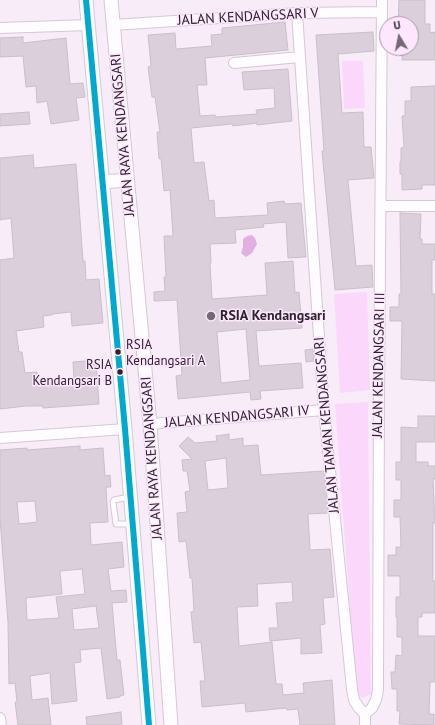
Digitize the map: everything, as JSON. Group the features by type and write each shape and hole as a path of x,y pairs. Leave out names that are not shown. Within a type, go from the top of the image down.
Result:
{"main road":[{"name":"JALAN RAYA KENDANGSARI","path":"86,0 125,428 150,725"},
{"name":"JALAN RAYA KENDANGSARI","path":"111,0 150,424 171,725"},
{"path":"103,182 127,180"},
{"path":"145,671 167,670"}],"street":[{"name":"JALAN KENDANGSARI III","path":"365,714 372,708 376,700 378,690 382,0"},
{"name":"JALAN KENDANGSARI V","path":"113,25 297,13 382,12"},
{"name":"JALAN TAMAN KENDANGSARI","path":"297,13 324,410 352,689 354,700 365,714"},
{"path":"0,28 89,25"},
{"path":"234,63 300,57"},
{"path":"381,206 435,206"},
{"name":"JALAN KENDANGSARI IV","path":"150,424 324,410"},
{"path":"0,438 125,428"},
{"path":"365,714 366,725"},
{"path":"0,718 1,725"}],"lane":[{"path":"131,497 114,500 113,502 116,524 133,524"}],"shaded area":[{"path":"342,61 363,61 365,108 344,109"},
{"path":"252,235 257,244 252,253 246,257 241,253 243,239"},
{"path":"367,292 370,390 340,393 334,294"},
{"path":"368,402 371,694 363,698 356,694 335,404"}],"building":[{"path":"399,0 425,0 425,24 430,24 430,33 435,32 435,60 402,60 402,56 419,56 419,16 398,16"},
{"path":"285,22 288,50 205,58 207,85 197,85 200,116 215,115 216,117 257,114 256,110 275,108 274,88 244,90 242,72 288,69 292,121 257,125 257,123 233,126 232,124 191,128 194,163 204,162 209,201 214,200 215,218 268,215 267,203 284,201 285,204 301,203 306,257 288,258 286,222 263,224 264,227 235,230 236,243 210,244 212,299 267,295 265,263 293,261 295,293 299,292 302,328 256,331 259,366 301,363 303,388 260,391 261,399 251,400 250,392 178,399 176,376 182,375 177,300 154,301 154,292 165,291 164,277 166,277 164,236 173,236 170,190 164,191 161,158 159,159 157,132 160,132 155,97 152,97 148,67 151,66 148,35 175,33 176,49 212,46 211,35 222,34 222,28","holes":["246,329 250,380 221,383 217,332"]},
{"path":"373,32 374,51 338,54 342,113 363,112 364,147 371,147 374,178 348,180 356,266 372,265 373,287 335,290 322,151 324,151 316,35"},
{"path":"23,37 23,43 66,38 70,84 83,83 85,97 76,98 79,120 51,124 47,101 37,103 36,86 26,87 23,56 0,57 0,38"},
{"path":"435,86 435,185 422,185 422,189 402,190 400,162 401,148 404,147 402,116 405,116 405,101 411,101 411,87"},
{"path":"29,112 30,124 0,126 0,114"},
{"path":"33,155 34,168 76,164 83,261 85,261 86,280 99,279 103,323 72,326 71,312 43,316 44,327 16,331 19,352 22,352 25,373 37,372 37,384 74,381 73,362 96,360 99,404 43,408 43,406 26,406 0,409 0,260 14,258 11,218 0,220 0,158"},
{"path":"400,213 421,214 420,239 422,239 422,244 435,244 435,260 432,260 432,294 435,294 435,381 401,379 402,321 390,321 390,307 399,307 399,294 401,294"},
{"path":"313,349 314,361 306,362 305,350"},
{"path":"418,416 435,416 435,442 416,442 416,462 428,462 428,466 435,466 435,479 433,479 435,523 433,523 433,581 435,581 435,613 422,613 422,617 418,617 418,636 435,636 435,682 430,682 429,714 434,714 434,725 399,724 400,711 397,711 397,689 392,689 391,672 395,672 396,655 402,656 402,637 397,637 396,617 396,597 400,597 400,576 388,576 388,555 396,555 396,547 401,547 400,517 394,517 394,500 401,500 401,480 396,480 396,462 401,462 401,427 418,428"},
{"path":"229,434 229,440 243,438 243,446 258,445 261,475 324,471 328,513 308,514 310,550 330,549 334,597 323,598 325,624 320,625 322,653 301,654 301,638 270,641 269,628 278,628 276,603 293,602 292,582 257,584 258,606 237,607 239,646 272,642 276,684 282,684 283,695 304,693 303,683 332,680 335,725 300,725 298,709 287,710 286,708 246,712 245,703 202,707 200,681 205,681 201,642 194,643 191,612 194,611 192,578 190,578 186,541 179,542 177,513 187,512 185,492 190,491 187,471 183,471 182,460 192,459 179,446 188,437 195,443 217,441 216,436","holes":["226,458 228,488 208,490 205,461"]},
{"path":"80,446 80,450 103,448 105,476 110,475 111,487 106,487 108,522 90,523 91,545 122,542 124,567 108,569 111,591 126,590 127,602 112,603 117,660 120,660 124,695 107,699 101,648 80,650 81,662 74,663 77,701 52,704 50,673 30,676 32,700 48,698 51,725 18,725 15,702 17,702 15,683 9,684 8,622 0,519 0,450 27,448 27,450","holes":["35,501 37,522 19,524 17,502","82,569 85,594 56,597 59,618 27,620 26,598 62,594 60,571","96,606 99,628 74,630 72,609"]},
{"path":"121,712 122,725 87,725 86,717"}],"transit line":[{"path":"86,0 125,429 149,725"}],"place":[{"name":"RSIA Kendangsari","path":"211,316"},
{"name":"RSIA Kendangsari A","path":"118,352"},
{"name":"RSIA Kendangsari B","path":"120,372"}]}
